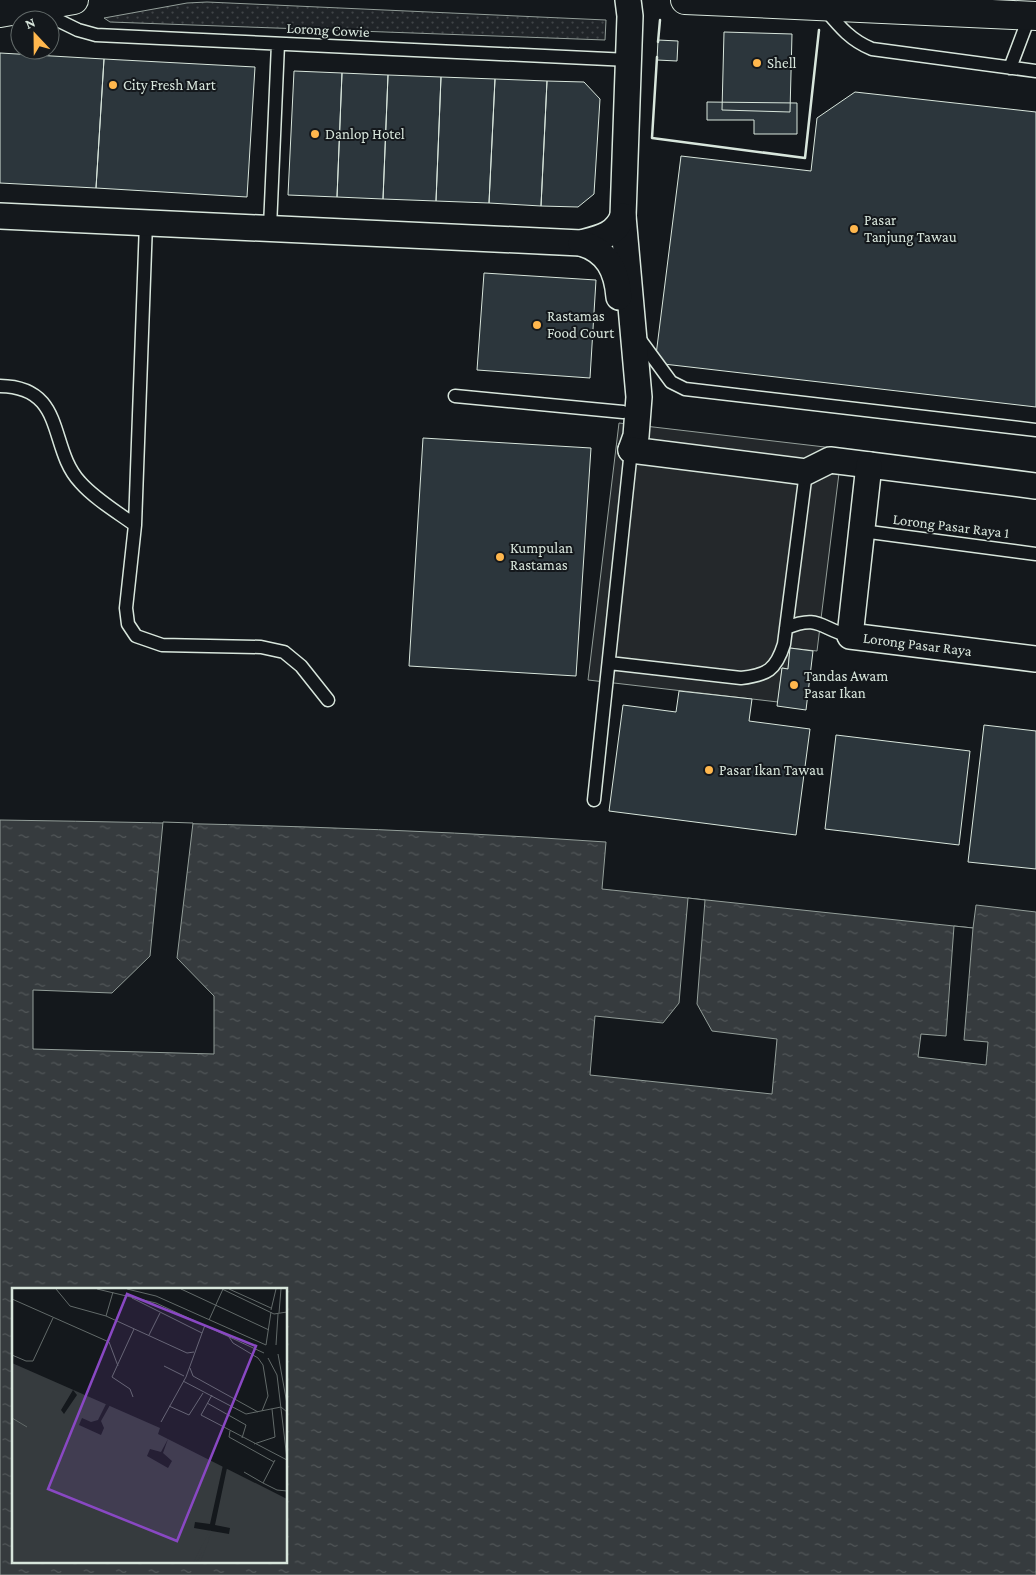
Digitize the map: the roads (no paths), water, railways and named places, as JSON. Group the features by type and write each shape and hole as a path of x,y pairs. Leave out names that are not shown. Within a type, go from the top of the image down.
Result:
{"main road":[{"path":"0,13 74,0"},
{"path":"685,0 1033,15"}],"street":[{"path":"628,0 629,60 623,216 639,406 636,436 631,450"},
{"path":"0,216 582,243 594,247 605,255 617,280 623,412 622,429 631,450"},
{"path":"582,243 610,234 617,229 623,216"},
{"path":"631,450 806,472 830,460 1036,486"},
{"name":"Lorong Pasar Raya","path":"869,465 850,636 1036,659"}],"lane":[{"path":"823,6 844,32 857,43 872,49 1036,71"},
{"name":"Lorong Cowie","path":"32,7 78,30 96,35 629,60"},
{"path":"1010,68 1033,15"},
{"path":"270,228 278,44"},
{"path":"146,223 135,525 126,608 128,624 136,636 162,645 261,647 284,652 301,666 328,700"},
{"path":"634,331 671,382 685,389 1036,430"},
{"path":"0,386 10,386 29,393 45,404 54,421 68,466 80,483 135,525"},
{"path":"456,396 623,412"},
{"path":"594,800 631,450"},
{"path":"609,664 741,678 757,676 771,669 780,658 786,628 806,472"},
{"name":"Lorong Pasar Raya 1","path":"862,531 1036,554"},
{"path":"786,628 808,621 818,622 830,629 850,636"}],"water":[{"path":"0,820 303,827 606,842 602,889 973,928 976,905 1036,912 1036,1575 0,1575"}],"place":[{"name":"Shell","path":"757,63"},
{"name":"City Fresh Mart","path":"113,85"},
{"name":"Danlop Hotel","path":"315,134"},
{"name":"Pasar Tanjung Tawau","path":"854,229"},
{"name":"Rastamas Food Court","path":"537,325"},
{"name":"Kumpulan Rastamas","path":"500,557"},
{"name":"Tandas Awam Pasar Ikan","path":"794,685"},
{"name":"Pasar Ikan Tawau","path":"709,770"}]}
